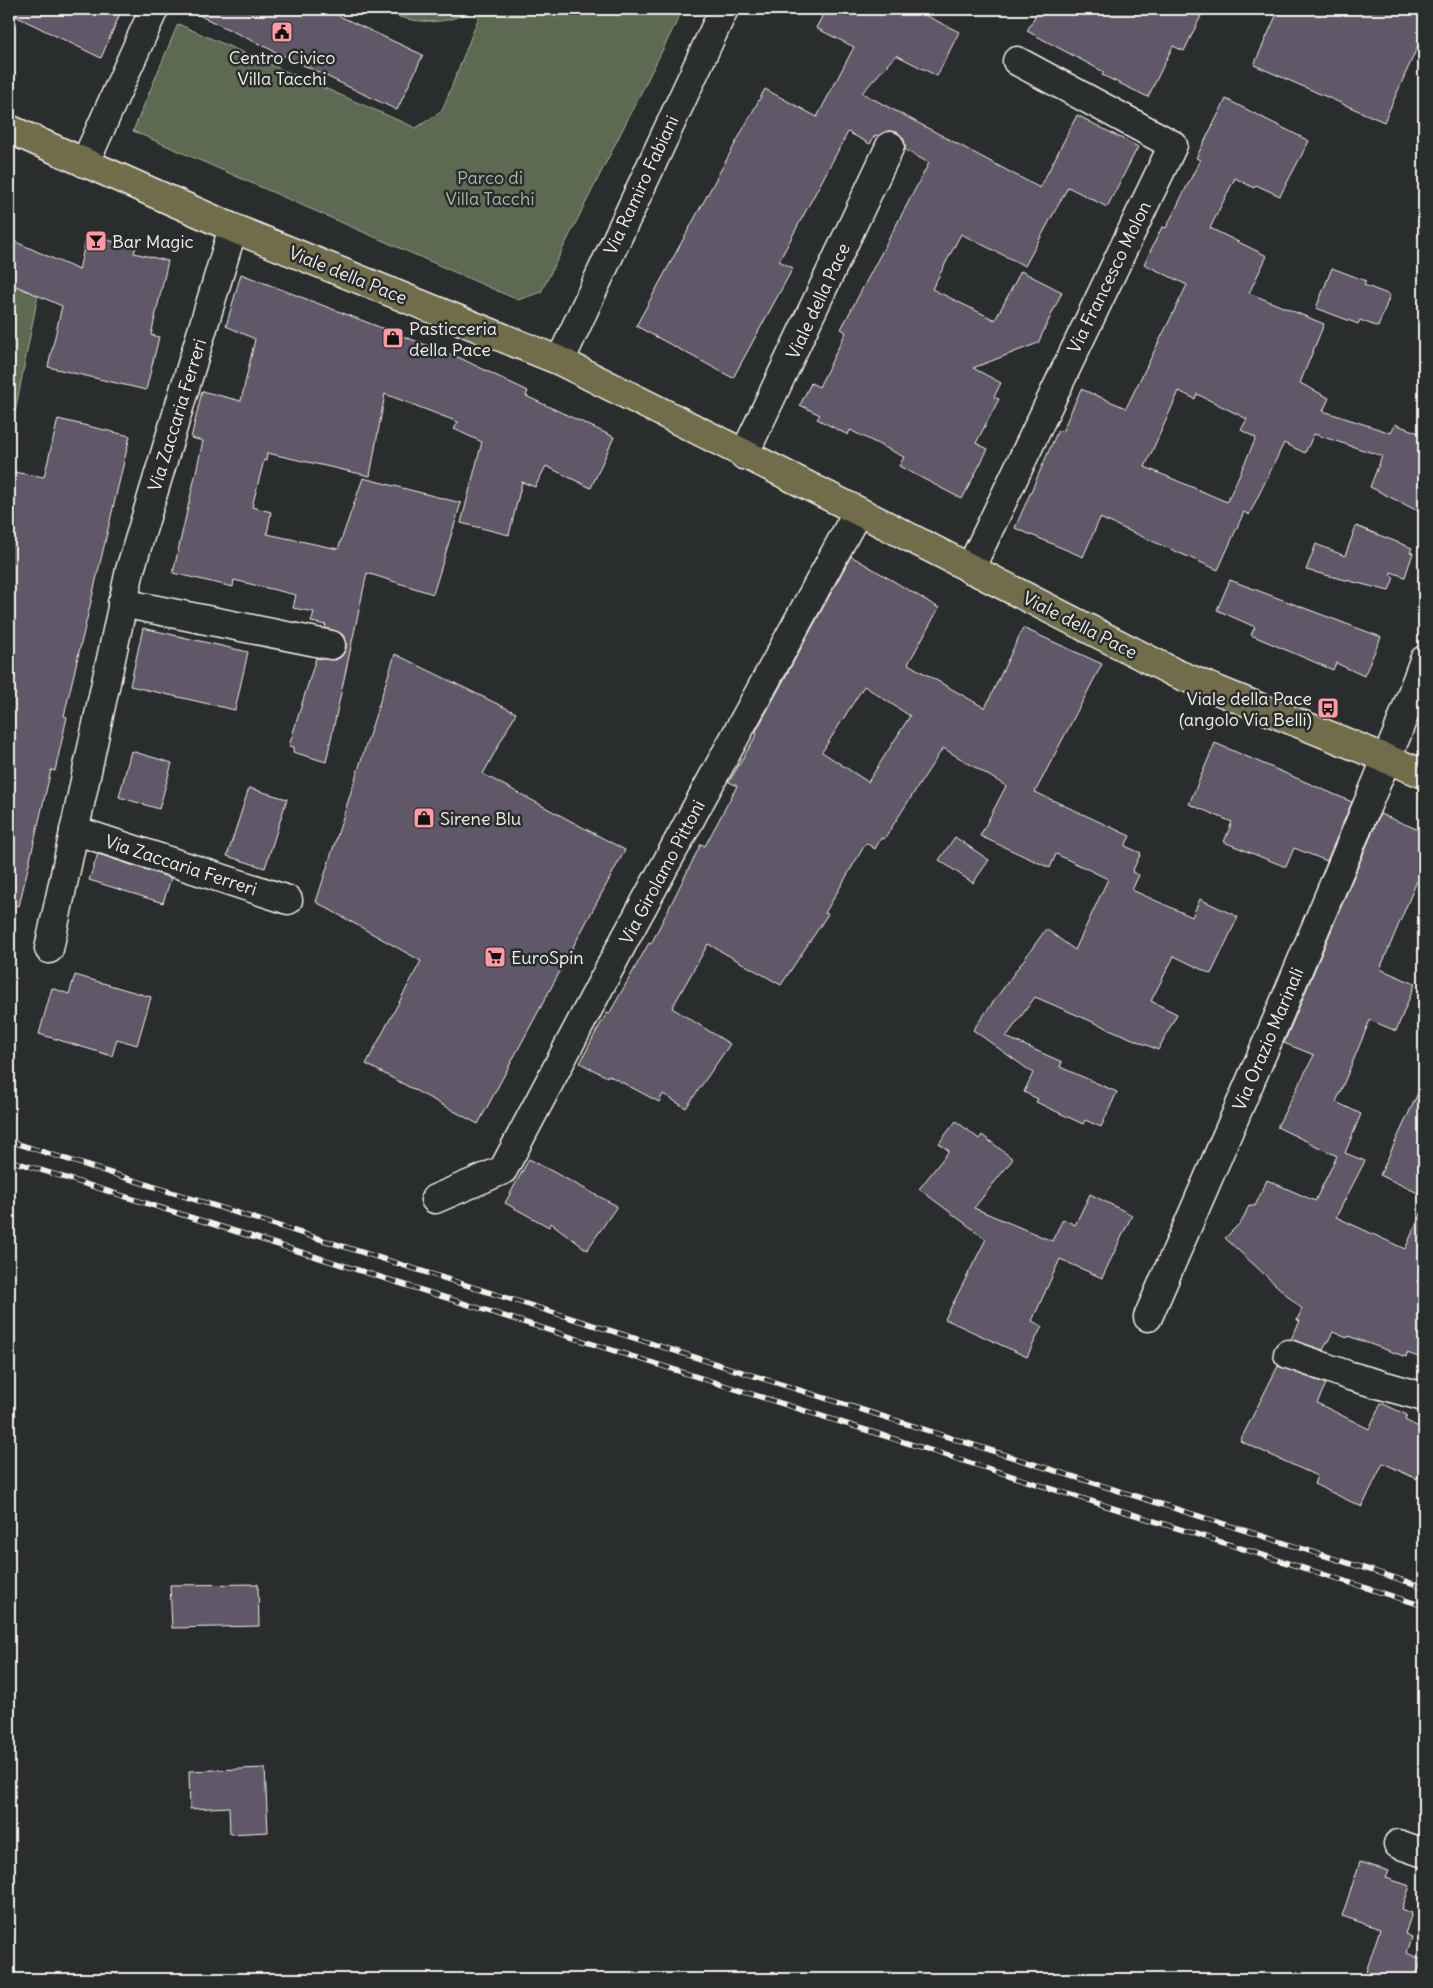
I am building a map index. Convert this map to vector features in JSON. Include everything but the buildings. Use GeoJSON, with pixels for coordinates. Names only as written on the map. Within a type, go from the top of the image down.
{"type":"FeatureCollection","features":[{"type":"Feature","properties":{"kind":"main road","name":"Viale della Pace"},"geometry":{"type":"LineString","coordinates":[[9,129],[233,228],[560,361],[1175,673],[1424,774]]}},
{"type":"Feature","properties":{"kind":"street"},"geometry":{"type":"LineString","coordinates":[[85,163],[154,9]]}},
{"type":"Feature","properties":{"kind":"street","name":"Via Ramiro Fabiani"},"geometry":{"type":"LineString","coordinates":[[560,361],[724,9]]}},
{"type":"Feature","properties":{"kind":"street","name":"Via Francesco Molon"},"geometry":{"type":"LineString","coordinates":[[970,569],[1173,145],[1017,61]]}},
{"type":"Feature","properties":{"kind":"street","name":"Viale della Pace"},"geometry":{"type":"LineString","coordinates":[[744,455],[890,146]]}},
{"type":"Feature","properties":{"kind":"street","name":"Via Zaccaria Ferreri"},"geometry":{"type":"LineString","coordinates":[[49,949],[122,603],[133,560],[233,228]]}},
{"type":"Feature","properties":{"kind":"street","name":"Via Girolamo Pittoni"},"geometry":{"type":"LineString","coordinates":[[435,1199],[503,1170],[625,939],[858,511]]}},
{"type":"Feature","properties":{"kind":"street"},"geometry":{"type":"LineString","coordinates":[[122,603],[331,645]]}},
{"type":"Feature","properties":{"kind":"street","name":"Via Orazio Marinali"},"geometry":{"type":"LineString","coordinates":[[1148,1317],[1276,1022],[1386,760],[1424,660]]}},
{"type":"Feature","properties":{"kind":"street","name":"Via Zaccaria Ferreri"},"geometry":{"type":"LineString","coordinates":[[74,830],[288,900]]}},
{"type":"Feature","properties":{"kind":"street"},"geometry":{"type":"LineString","coordinates":[[1288,1354],[1350,1376],[1424,1397]]}},
{"type":"Feature","properties":{"kind":"street"},"geometry":{"type":"LineString","coordinates":[[1398,1844],[1424,1853]]}},
{"type":"Feature","properties":{"kind":"green space"},"geometry":{"type":"Polygon","coordinates":[[[382,9],[476,9],[446,20],[417,21],[389,13],[382,9]]]}},
{"type":"Feature","properties":{"kind":"green space","name":"Parco di Villa Tacchi"},"geometry":{"type":"Polygon","coordinates":[[[482,9],[683,9],[541,292],[518,300],[133,131],[178,24],[416,128],[442,111],[482,9]]]}},
{"type":"Feature","properties":{"kind":"green space"},"geometry":{"type":"Polygon","coordinates":[[[9,270],[40,285],[9,443],[9,270]]]}},
{"type":"Feature","properties":{"kind":"railway"},"geometry":{"type":"LineString","coordinates":[[9,1141],[1424,1587]]}},
{"type":"Feature","properties":{"kind":"railway"},"geometry":{"type":"LineString","coordinates":[[9,1160],[1424,1606]]}},
{"type":"Feature","properties":{"kind":"place","name":"Centro Civico Villa Tacchi"},"geometry":{"type":"Point","coordinates":[282,32]}},
{"type":"Feature","properties":{"kind":"place","name":"Bar Magic"},"geometry":{"type":"Point","coordinates":[96,241]}},
{"type":"Feature","properties":{"kind":"place","name":"Pasticceria della Pace"},"geometry":{"type":"Point","coordinates":[393,338]}},
{"type":"Feature","properties":{"kind":"place","name":"Viale della Pace (angolo Via Belli)"},"geometry":{"type":"Point","coordinates":[1328,708]}},
{"type":"Feature","properties":{"kind":"place","name":"Sirene Blu"},"geometry":{"type":"Point","coordinates":[424,818]}},
{"type":"Feature","properties":{"kind":"place","name":"EuroSpin"},"geometry":{"type":"Point","coordinates":[495,957]}}]}
